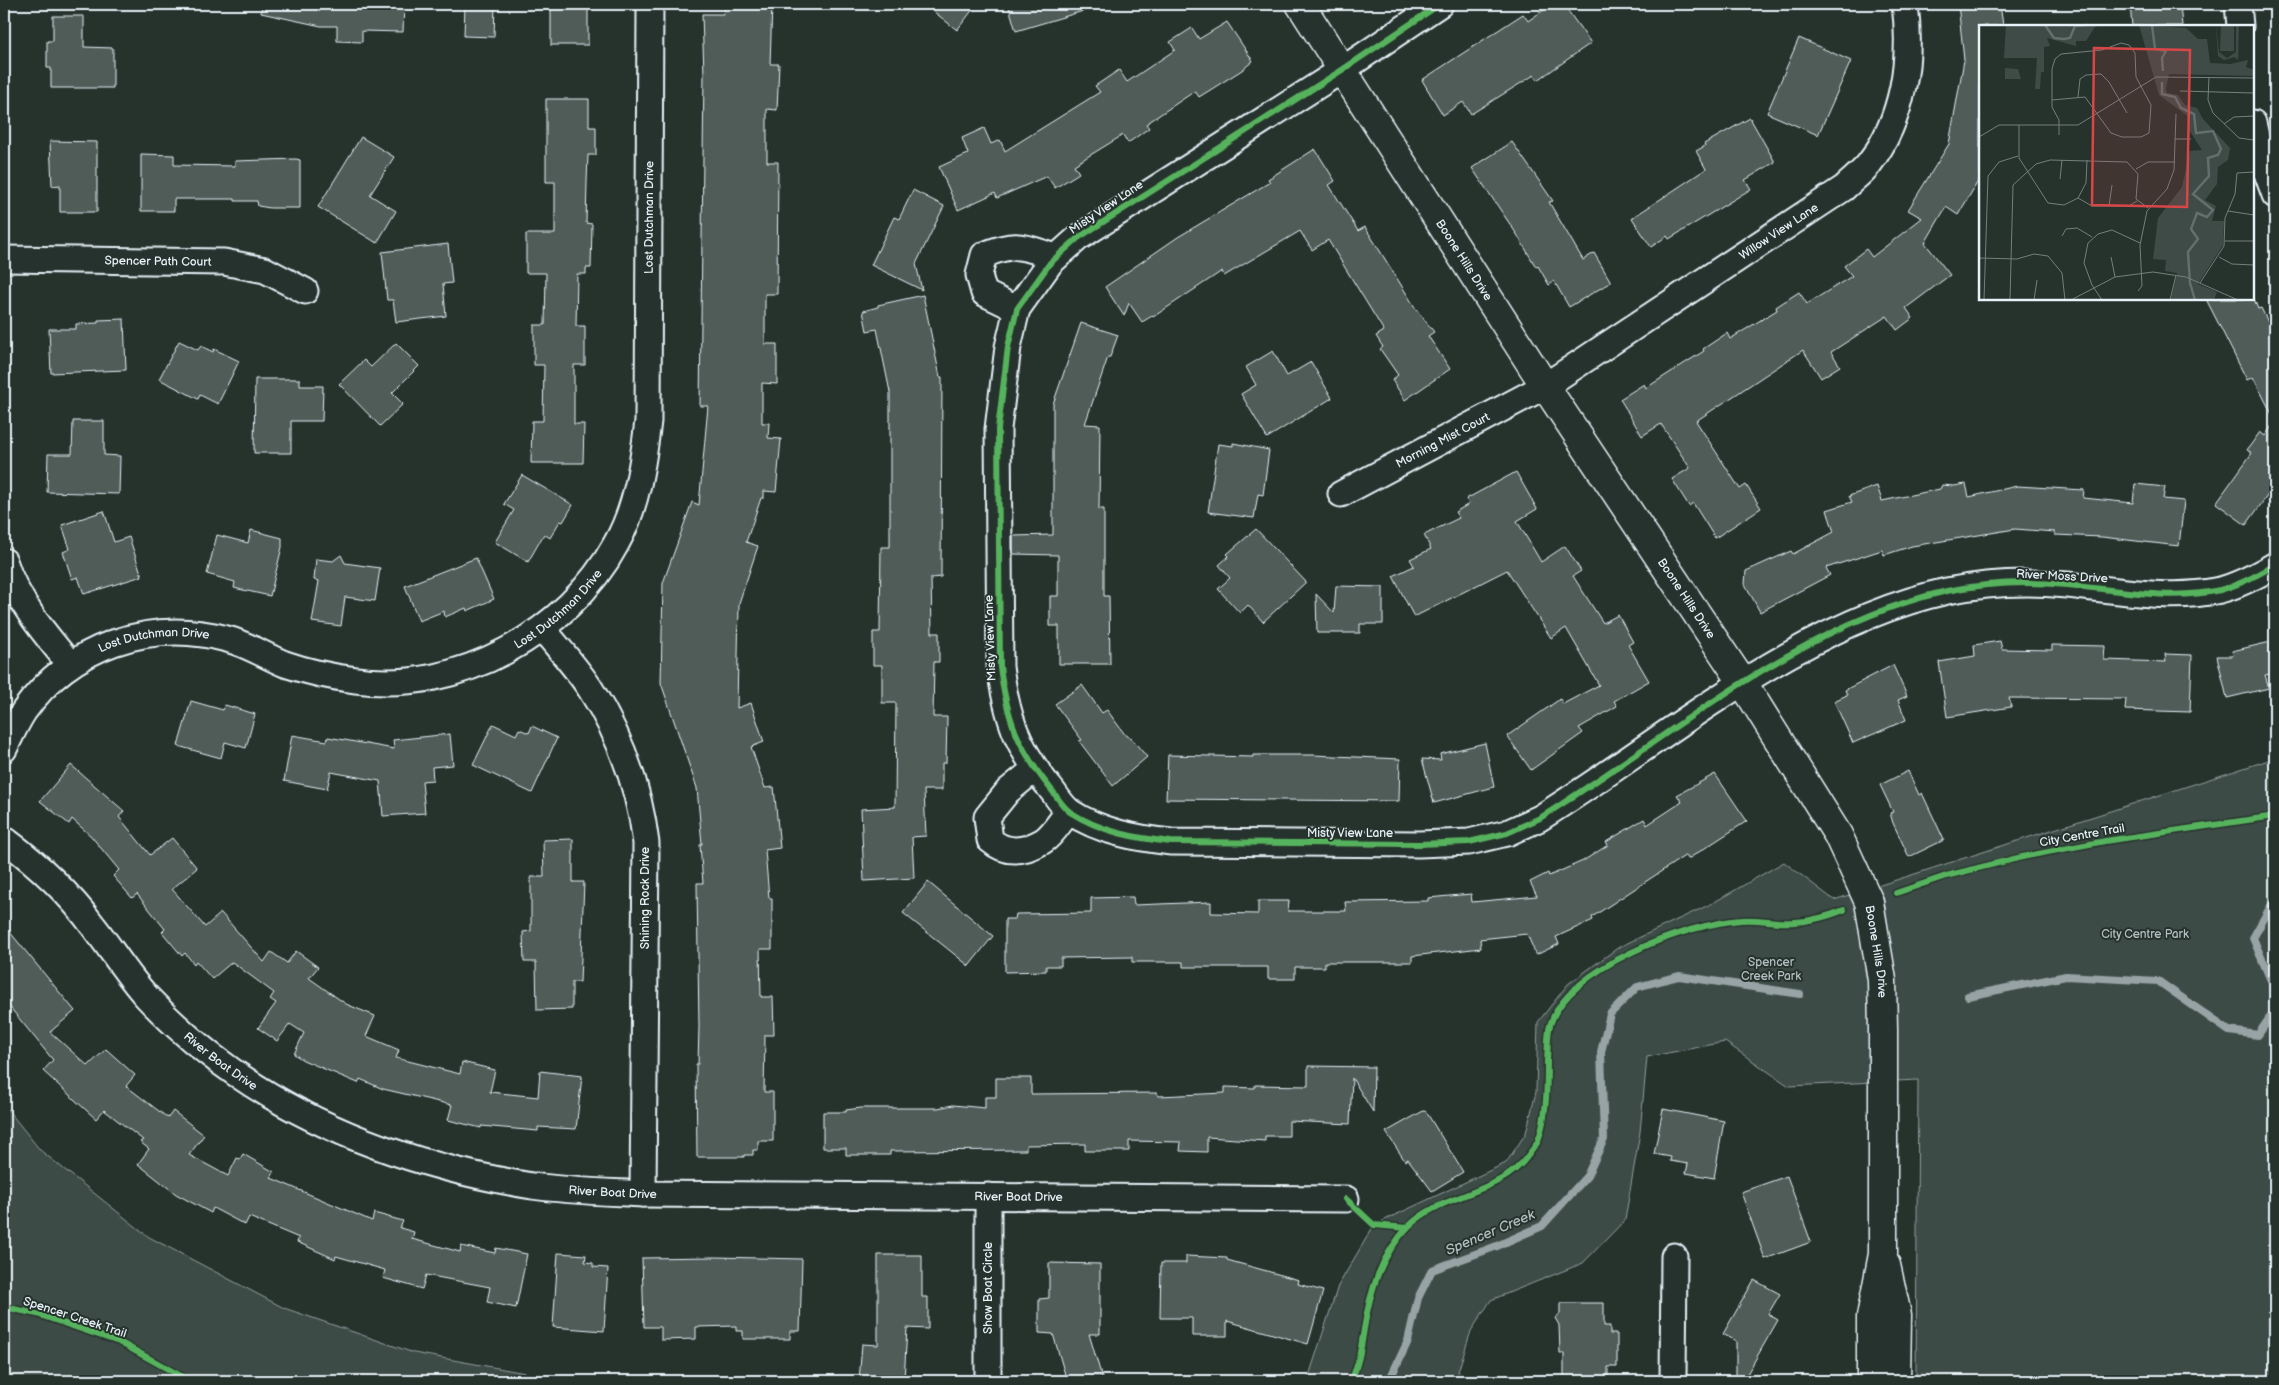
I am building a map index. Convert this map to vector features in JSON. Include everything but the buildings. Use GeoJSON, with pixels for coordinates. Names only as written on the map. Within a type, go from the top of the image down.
{"type":"FeatureCollection","features":[{"type":"Feature","properties":{"kind":"street","name":"Lost Dutchman Drive"},"geometry":{"type":"LineString","coordinates":[[4,749],[24,712],[44,688],[70,664],[104,645],[135,636],[169,631],[198,633],[227,639],[285,664],[320,674],[358,680],[391,682],[464,669],[506,651],[543,629],[594,578],[617,544],[631,508],[643,468],[648,421],[650,4]]}},
{"type":"Feature","properties":{"kind":"street","name":"Boone Hills Drive"},"geometry":{"type":"LineString","coordinates":[[1300,4],[1545,386],[1743,684],[1838,835],[1869,902],[1882,980],[1883,1254],[1871,1316],[1871,1381]]}},
{"type":"Feature","properties":{"kind":"street","name":"Misty View Lane"},"geometry":{"type":"LineString","coordinates":[[1440,4],[1342,70],[1078,238],[1056,257],[1017,309],[1002,387],[998,429],[1000,667],[1008,714],[1017,738],[1035,770],[1069,811],[1109,832],[1135,838],[1171,842],[1400,844],[1469,842],[1507,833],[1540,818],[1743,684]]}},
{"type":"Feature","properties":{"kind":"street","name":"Willow View Lane"},"geometry":{"type":"LineString","coordinates":[[1545,386],[1789,226],[1844,188],[1869,164],[1886,135],[1899,106],[1907,68],[1908,26],[1905,4]]}},
{"type":"Feature","properties":{"kind":"street"},"geometry":{"type":"LineString","coordinates":[[2238,4],[2240,25]]}},
{"type":"Feature","properties":{"kind":"street"},"geometry":{"type":"LineString","coordinates":[[2254,127],[2261,157],[2275,195]]}},
{"type":"Feature","properties":{"kind":"street"},"geometry":{"type":"LineString","coordinates":[[1017,309],[984,294],[978,274],[984,255],[1005,246],[1018,245],[1056,257]]}},
{"type":"Feature","properties":{"kind":"street","name":"Spencer Path Court"},"geometry":{"type":"LineString","coordinates":[[4,259],[224,262],[265,270],[305,291]]}},
{"type":"Feature","properties":{"kind":"street","name":"Morning Mist Court"},"geometry":{"type":"LineString","coordinates":[[1341,494],[1545,386]]}},
{"type":"Feature","properties":{"kind":"street"},"geometry":{"type":"LineString","coordinates":[[4,561],[9,577],[29,612],[70,664]]}},
{"type":"Feature","properties":{"kind":"street","name":"River Moss Drive"},"geometry":{"type":"LineString","coordinates":[[1743,684],[1824,637],[1874,612],[1950,591],[2031,583],[2182,594],[2220,590],[2252,578],[2275,565]]}},
{"type":"Feature","properties":{"kind":"street","name":"Shining Rock Drive"},"geometry":{"type":"LineString","coordinates":[[543,629],[590,689],[618,738],[632,773],[642,810],[646,843],[643,1194]]}},
{"type":"Feature","properties":{"kind":"street"},"geometry":{"type":"LineString","coordinates":[[1035,770],[1008,791],[987,817],[990,840],[1000,849],[1012,852],[1044,840],[1069,811]]}},
{"type":"Feature","properties":{"kind":"street","name":"River Boat Drive"},"geometry":{"type":"LineString","coordinates":[[4,839],[27,856],[65,893],[95,927],[116,958],[146,996],[182,1032],[224,1066],[262,1092],[335,1130],[387,1151],[456,1170],[533,1186],[643,1194],[1346,1200]]}},
{"type":"Feature","properties":{"kind":"street","name":"Show Boat Circle"},"geometry":{"type":"LineString","coordinates":[[988,1196],[988,1381]]}},
{"type":"Feature","properties":{"kind":"street","name":"Boone Hills Drive"},"geometry":{"type":"LineString","coordinates":[[1883,1254],[1897,1315],[1896,1381]]}},
{"type":"Feature","properties":{"kind":"street"},"geometry":{"type":"LineString","coordinates":[[1673,1381],[1674,1256]]}},
{"type":"Feature","properties":{"kind":"green space"},"geometry":{"type":"Polygon","coordinates":[[[2275,758],[2275,1381],[1916,1381],[1918,1080],[1789,1086],[1725,1042],[1647,1057],[1640,1132],[1625,1220],[1583,1263],[1491,1300],[1471,1331],[1455,1381],[1304,1381],[1309,1376],[1338,1286],[1374,1225],[1506,1163],[1526,1133],[1536,1092],[1538,1022],[1568,984],[1619,947],[1711,904],[1784,862],[1834,900],[2275,758]]]}},
{"type":"Feature","properties":{"kind":"green space"},"geometry":{"type":"Polygon","coordinates":[[[4,1105],[40,1150],[149,1237],[284,1308],[414,1353],[570,1381],[4,1381],[4,1105]]]}},
{"type":"Feature","properties":{"kind":"green space"},"geometry":{"type":"Polygon","coordinates":[[[1235,1377],[1258,1381],[1165,1381],[1169,1380],[1235,1377]]]}},
{"type":"Feature","properties":{"kind":"waterway","name":"Spencer Creek"},"geometry":{"type":"LineString","coordinates":[[2275,899],[2253,938],[2275,990]]}},
{"type":"Feature","properties":{"kind":"waterway","name":"Spencer Creek"},"geometry":{"type":"LineString","coordinates":[[1389,1381],[1408,1341],[1418,1298],[1432,1270],[1497,1246],[1542,1226],[1587,1176],[1604,1139],[1601,1052],[1610,1014],[1637,987],[1679,976],[1800,994]]}},
{"type":"Feature","properties":{"kind":"waterway","name":"Spencer Creek"},"geometry":{"type":"LineString","coordinates":[[1968,996],[2066,976],[2158,981],[2229,1031],[2258,1035],[2275,1010]]}},
{"type":"Feature","properties":{"kind":"cycle path"},"geometry":{"type":"LineString","coordinates":[[1440,4],[1342,70],[1078,238],[1050,263],[1017,309],[1008,347],[998,429],[1000,667],[1006,702],[1015,731],[1029,759],[1070,812],[1094,825],[1119,833],[1171,842],[1419,844],[1469,842],[1507,833],[1540,818],[1736,687],[1786,656],[1839,629],[1892,607],[1947,591],[2007,584],[2067,585],[2163,595],[2201,593],[2235,585],[2275,565]]}},
{"type":"Feature","properties":{"kind":"cycle path","name":"City Centre Trail"},"geometry":{"type":"LineString","coordinates":[[1896,893],[1946,876],[2022,857],[2105,841],[2275,816]]}},
{"type":"Feature","properties":{"kind":"cycle path"},"geometry":{"type":"LineString","coordinates":[[1351,1381],[1358,1362],[1373,1287],[1384,1262],[1399,1238],[1421,1216],[1437,1207],[1486,1187],[1515,1170],[1537,1143],[1545,1111],[1550,1025],[1561,1004],[1580,985],[1604,967],[1632,952],[1690,930],[1741,920],[1801,921],[1820,918],[1844,910]]}},
{"type":"Feature","properties":{"kind":"cycle path"},"geometry":{"type":"LineString","coordinates":[[1346,1199],[1374,1225],[1407,1228]]}},
{"type":"Feature","properties":{"kind":"cycle path","name":"Spencer Creek Trail"},"geometry":{"type":"LineString","coordinates":[[4,1307],[37,1314],[119,1342],[190,1381]]}},
{"type":"Feature","properties":{"kind":"park label","name":"City Centre Park"},"geometry":{"type":"Point","coordinates":[2145,934]}},
{"type":"Feature","properties":{"kind":"park label","name":"Spencer Creek Park"},"geometry":{"type":"Point","coordinates":[1771,969]}}]}
